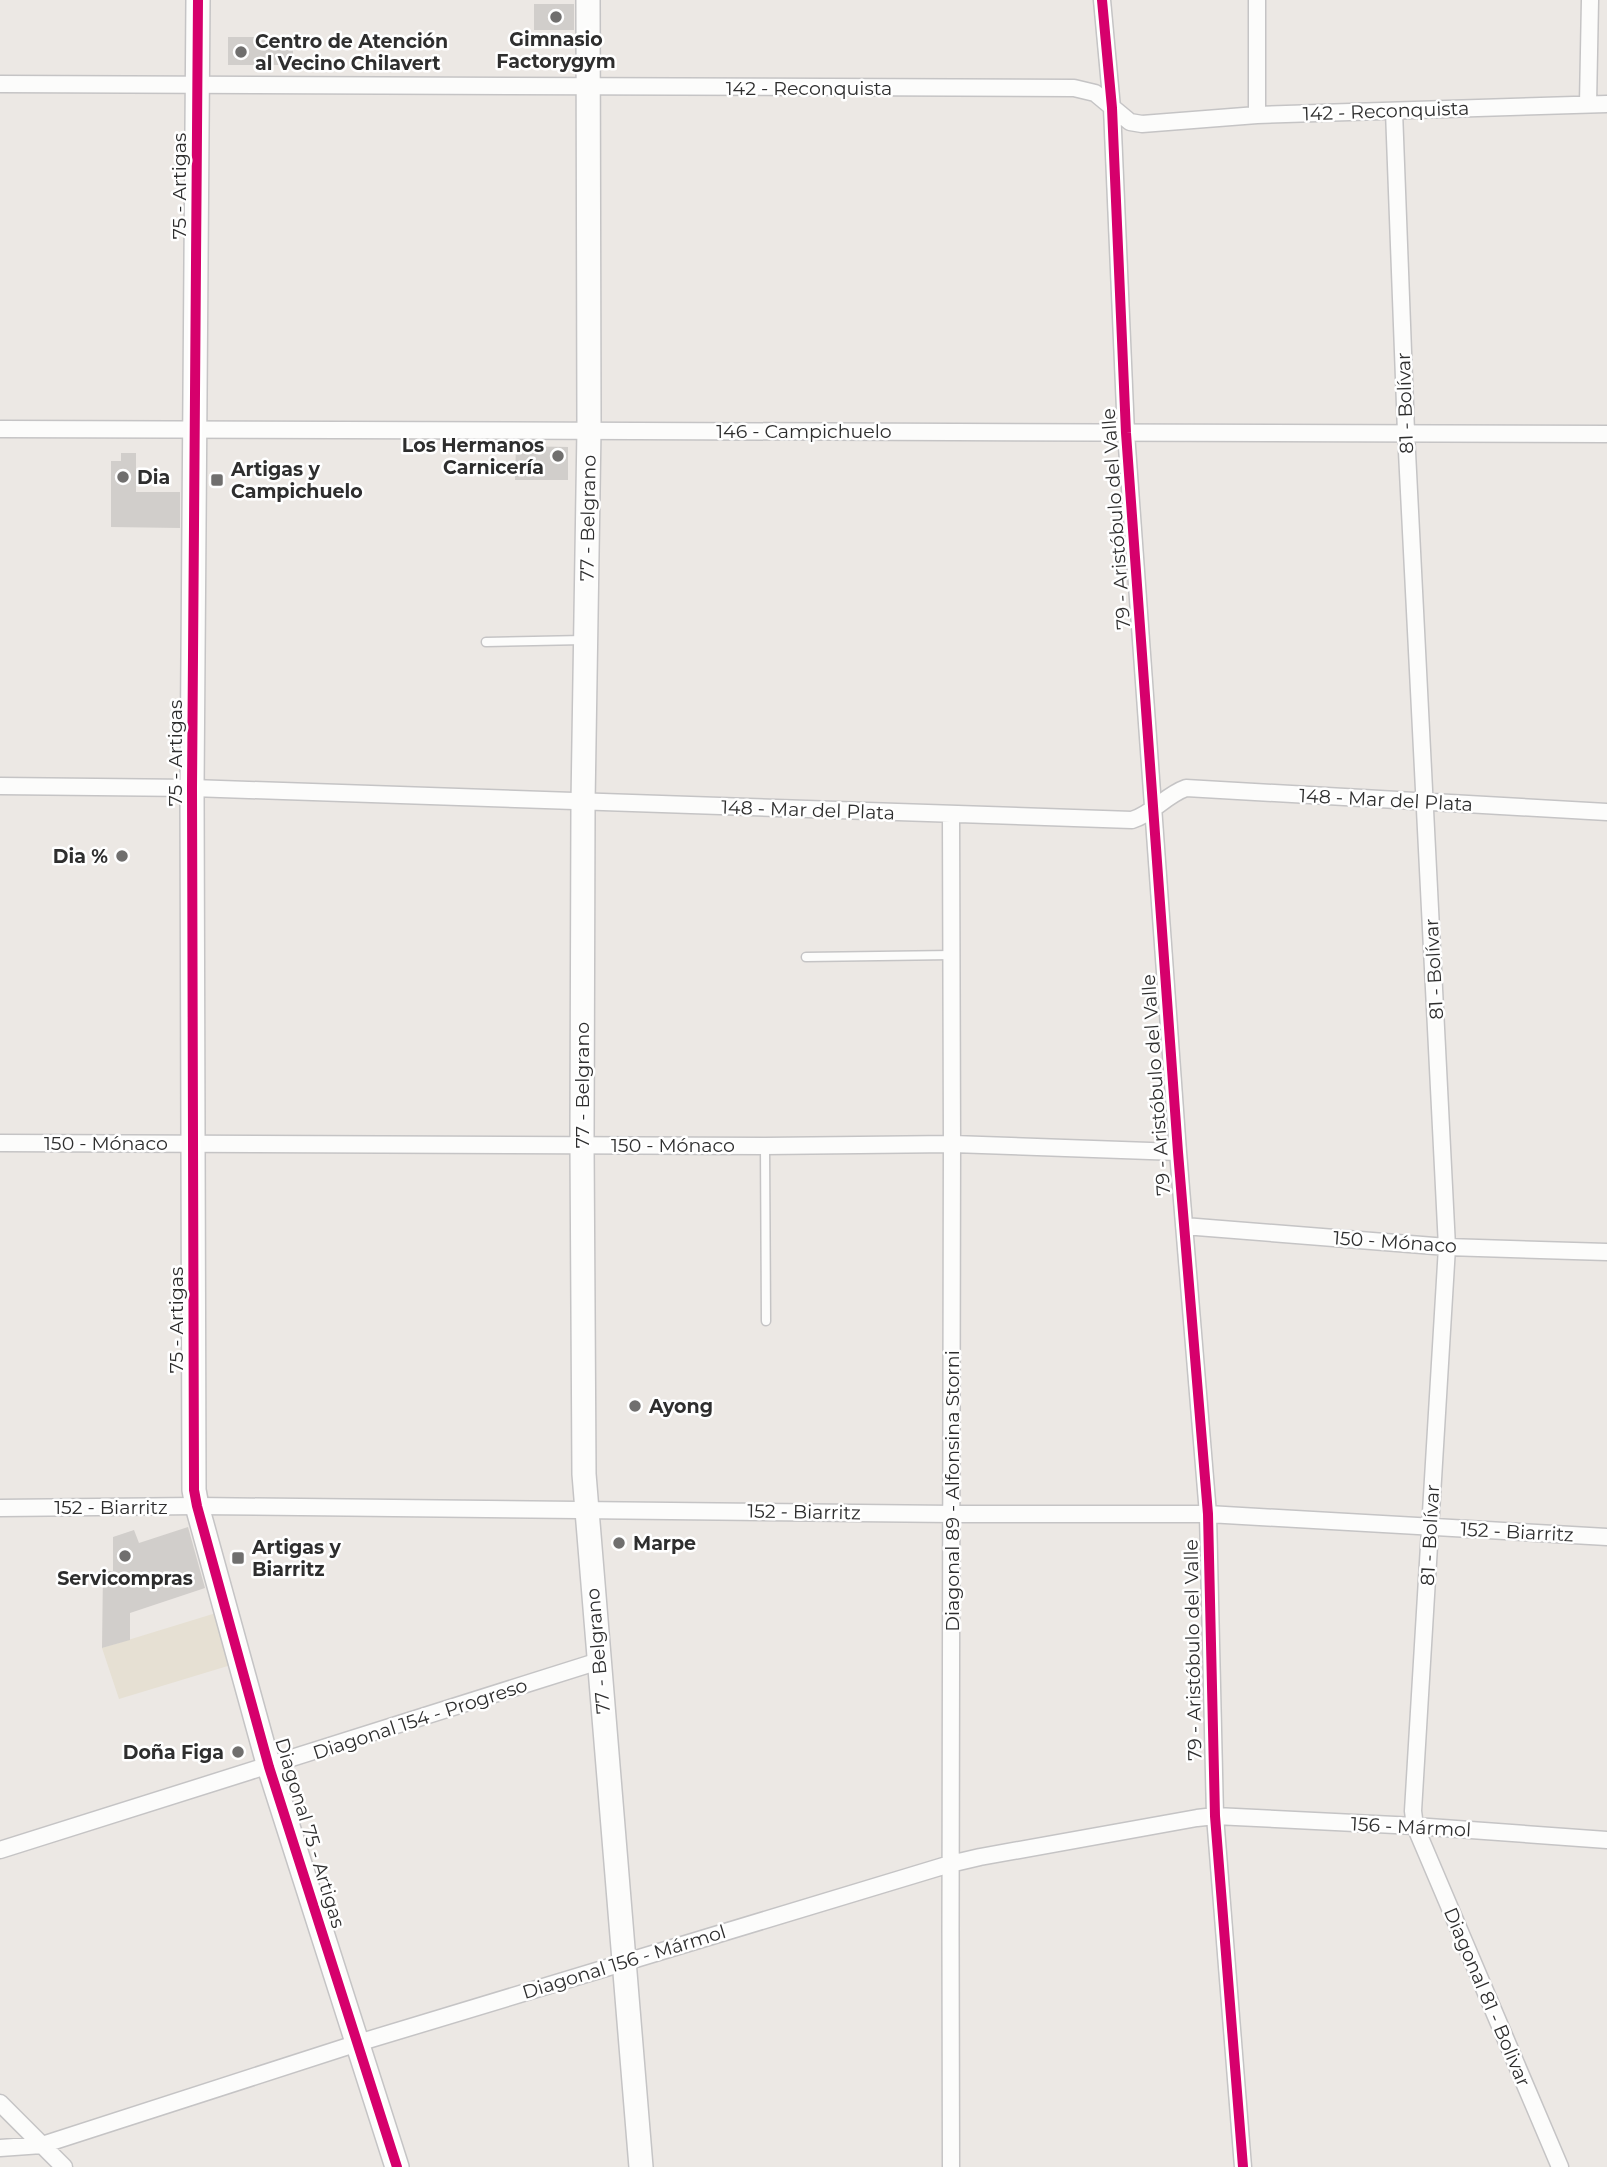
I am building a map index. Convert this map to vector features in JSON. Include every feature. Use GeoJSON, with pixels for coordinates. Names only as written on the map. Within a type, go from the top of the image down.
{"type":"FeatureCollection","features":[{"type":"Feature","properties":{"kind":"street","name":"75 - Artigas"},"geometry":{"type":"LineString","coordinates":[[197,1506],[194,1490],[192,788],[198,0]]}},
{"type":"Feature","properties":{"kind":"street","name":"77 - Belgrano"},"geometry":{"type":"LineString","coordinates":[[588,0],[589,429],[583,803],[582,1144],[586,1510],[641,2167]]}},
{"type":"Feature","properties":{"kind":"street","name":"79 - Aristóbulo del Valle"},"geometry":{"type":"LineString","coordinates":[[1102,0],[1112,108],[1126,432],[1178,1152],[1208,1514],[1215,1816],[1243,2167]]}},
{"type":"Feature","properties":{"kind":"street"},"geometry":{"type":"LineString","coordinates":[[1257,0],[1257,114]]}},
{"type":"Feature","properties":{"kind":"street"},"geometry":{"type":"LineString","coordinates":[[1588,104],[1590,0]]}},
{"type":"Feature","properties":{"kind":"street","name":"142 - Reconquista"},"geometry":{"type":"LineString","coordinates":[[0,84],[1074,88],[1095,93],[1130,122],[1142,124],[1257,114],[1607,104]]}},
{"type":"Feature","properties":{"kind":"street","name":"81 - Bolívar"},"geometry":{"type":"LineString","coordinates":[[1394,111],[1406,432],[1447,1247],[1413,1811],[1415,1826]]}},
{"type":"Feature","properties":{"kind":"street","name":"146 - Campichuelo"},"geometry":{"type":"LineString","coordinates":[[0,429],[1607,433]]}},
{"type":"Feature","properties":{"kind":"street","name":"148 - Mar del Plata"},"geometry":{"type":"LineString","coordinates":[[0,786],[192,788],[1132,820],[1141,817],[1175,792],[1186,788],[1607,812]]}},
{"type":"Feature","properties":{"kind":"street","name":"Diagonal 89 - Alfonsina Storni"},"geometry":{"type":"LineString","coordinates":[[951,814],[951,2167]]}},
{"type":"Feature","properties":{"kind":"street","name":"150 - Mónaco"},"geometry":{"type":"LineString","coordinates":[[0,1143],[765,1146],[953,1144],[1178,1152]]}},
{"type":"Feature","properties":{"kind":"street","name":"150 - Mónaco"},"geometry":{"type":"LineString","coordinates":[[1184,1226],[1447,1247],[1607,1252]]}},
{"type":"Feature","properties":{"kind":"street","name":"152 - Biarritz"},"geometry":{"type":"LineString","coordinates":[[0,1508],[197,1506],[1208,1514],[1607,1537]]}},
{"type":"Feature","properties":{"kind":"street","name":"Diagonal 75 - Artigas"},"geometry":{"type":"LineString","coordinates":[[197,1506],[270,1767],[397,2167]]}},
{"type":"Feature","properties":{"kind":"street","name":"Diagonal 154 - Progreso"},"geometry":{"type":"LineString","coordinates":[[0,1850],[599,1661]]}},
{"type":"Feature","properties":{"kind":"street","name":"Diagonal 156 - Mármol"},"geometry":{"type":"LineString","coordinates":[[43,2145],[358,2043],[950,1864],[993,1854],[1215,1816]]}},
{"type":"Feature","properties":{"kind":"street","name":"156 - Mármol"},"geometry":{"type":"LineString","coordinates":[[1215,1816],[1415,1826],[1607,1840]]}},
{"type":"Feature","properties":{"kind":"street","name":"Diagonal 81 - Bolivar"},"geometry":{"type":"LineString","coordinates":[[1415,1826],[1560,2167]]}},
{"type":"Feature","properties":{"kind":"street"},"geometry":{"type":"LineString","coordinates":[[0,2103],[64,2167]]}},
{"type":"Feature","properties":{"kind":"street"},"geometry":{"type":"LineString","coordinates":[[0,2148],[43,2145]]}},
{"type":"Feature","properties":{"kind":"lane"},"geometry":{"type":"LineString","coordinates":[[486,642],[587,640]]}},
{"type":"Feature","properties":{"kind":"lane"},"geometry":{"type":"LineString","coordinates":[[806,957],[952,956]]}},
{"type":"Feature","properties":{"kind":"lane"},"geometry":{"type":"LineString","coordinates":[[765,1146],[765,1321]]}},
{"type":"Feature","properties":{"kind":"shaded area"},"geometry":{"type":"Polygon","coordinates":[[[216,1613],[231,1665],[119,1699],[102,1648],[216,1613]]]}},
{"type":"Feature","properties":{"kind":"building","name":"Gimnasio Factorygym"},"geometry":{"type":"Polygon","coordinates":[[[534,4],[574,4],[574,30],[534,30],[534,4]]]}},
{"type":"Feature","properties":{"kind":"building"},"geometry":{"type":"Polygon","coordinates":[[[228,37],[293,37],[293,65],[228,65],[228,37]]]}},
{"type":"Feature","properties":{"kind":"building"},"geometry":{"type":"Polygon","coordinates":[[[516,446],[568,447],[568,480],[515,480],[516,446]]]}},
{"type":"Feature","properties":{"kind":"building","name":"Dia"},"geometry":{"type":"Polygon","coordinates":[[[121,453],[136,453],[136,492],[180,492],[180,528],[111,527],[111,461],[121,461],[121,453]]]}},
{"type":"Feature","properties":{"kind":"building"},"geometry":{"type":"Polygon","coordinates":[[[188,1527],[205,1588],[130,1613],[130,1640],[102,1648],[103,1571],[113,1571],[113,1537],[134,1530],[139,1543],[188,1527]]]}},
{"type":"Feature","properties":{"kind":"cycle path"},"geometry":{"type":"LineString","coordinates":[[198,0],[192,788],[194,1490],[269,1767],[397,2167]]}},
{"type":"Feature","properties":{"kind":"cycle path"},"geometry":{"type":"LineString","coordinates":[[1102,0],[1112,108],[1126,433],[1178,1152],[1208,1514],[1215,1816],[1243,2167]]}},
{"type":"Feature","properties":{"kind":"place","name":"Gimnasio Factorygym"},"geometry":{"type":"Point","coordinates":[556,17]}},
{"type":"Feature","properties":{"kind":"place","name":"Centro de Atención al Vecino Chilavert"},"geometry":{"type":"Point","coordinates":[241,52]}},
{"type":"Feature","properties":{"kind":"place","name":"Los Hermanos Carnicería"},"geometry":{"type":"Point","coordinates":[558,456]}},
{"type":"Feature","properties":{"kind":"place","name":"Dia"},"geometry":{"type":"Point","coordinates":[123,477]}},
{"type":"Feature","properties":{"kind":"place","name":"Artigas y Campichuelo"},"geometry":{"type":"Point","coordinates":[217,480]}},
{"type":"Feature","properties":{"kind":"place","name":"Dia %"},"geometry":{"type":"Point","coordinates":[122,856]}},
{"type":"Feature","properties":{"kind":"place","name":"Ayong"},"geometry":{"type":"Point","coordinates":[635,1406]}},
{"type":"Feature","properties":{"kind":"place","name":"Marpe"},"geometry":{"type":"Point","coordinates":[619,1543]}},
{"type":"Feature","properties":{"kind":"place","name":"Servicompras"},"geometry":{"type":"Point","coordinates":[125,1556]}},
{"type":"Feature","properties":{"kind":"place","name":"Artigas y Biarritz"},"geometry":{"type":"Point","coordinates":[238,1558]}},
{"type":"Feature","properties":{"kind":"place","name":"Doña Figa"},"geometry":{"type":"Point","coordinates":[238,1752]}}]}
